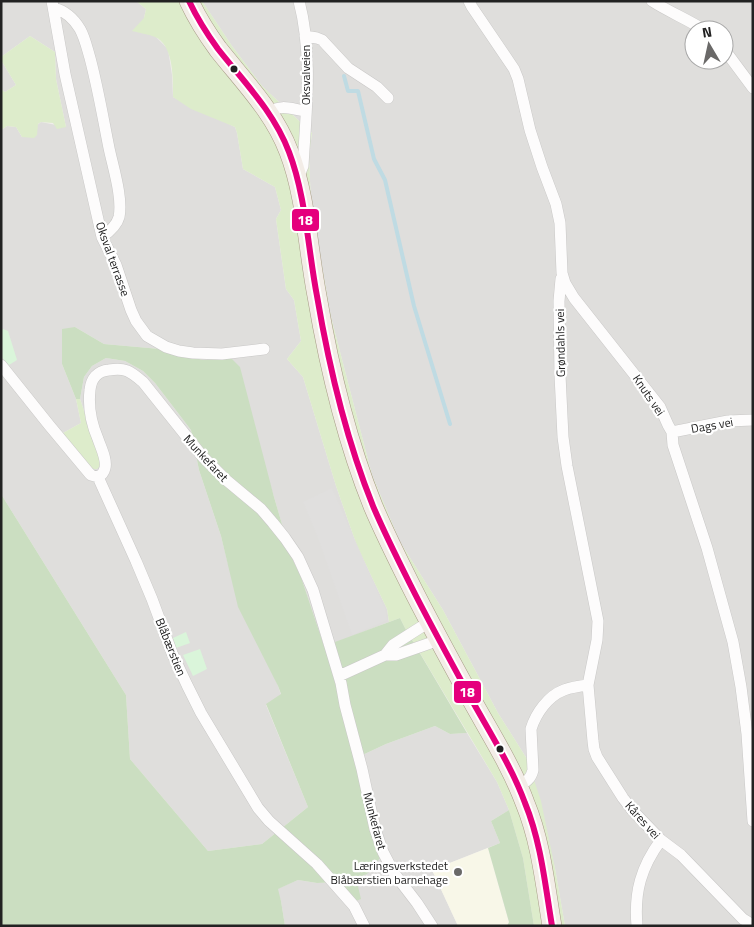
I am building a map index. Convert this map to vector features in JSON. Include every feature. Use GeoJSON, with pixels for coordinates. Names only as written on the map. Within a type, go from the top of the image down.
{"type":"FeatureCollection","features":[{"type":"Feature","properties":{"kind":"main road"},"geometry":{"type":"LineString","coordinates":[[189,1],[217,47],[277,125],[289,152],[297,178],[332,373],[352,446],[373,507],[388,539],[429,622],[518,786],[530,816],[540,852],[552,926]]}},
{"type":"Feature","properties":{"kind":"street","name":"Oksvalveien"},"geometry":{"type":"LineString","coordinates":[[268,112],[282,107],[305,111],[305,36],[299,1]]}},
{"type":"Feature","properties":{"kind":"street","name":"Knuts vei"},"geometry":{"type":"LineString","coordinates":[[469,1],[514,69],[518,79],[533,139],[556,204],[560,223],[562,273],[565,284],[660,407],[672,432],[673,445],[707,548],[733,642],[741,687],[753,821]]}},
{"type":"Feature","properties":{"kind":"street"},"geometry":{"type":"LineString","coordinates":[[652,1],[688,20]]}},
{"type":"Feature","properties":{"kind":"street"},"geometry":{"type":"LineString","coordinates":[[53,5],[64,11],[80,28],[85,38],[98,93],[120,209],[117,222],[111,231],[102,237]]}},
{"type":"Feature","properties":{"kind":"street","name":"Oksval terrasse"},"geometry":{"type":"LineString","coordinates":[[53,5],[64,74],[102,237],[116,265],[134,315],[142,330],[147,336],[166,347],[179,351],[222,354],[264,349]]}},
{"type":"Feature","properties":{"kind":"street"},"geometry":{"type":"LineString","coordinates":[[305,36],[322,40],[348,68],[377,87],[388,98]]}},
{"type":"Feature","properties":{"kind":"street"},"geometry":{"type":"LineString","coordinates":[[734,62],[753,88]]}},
{"type":"Feature","properties":{"kind":"street"},"geometry":{"type":"LineString","coordinates":[[297,178],[303,166],[305,111]]}},
{"type":"Feature","properties":{"kind":"street","name":"Grøndahls vei"},"geometry":{"type":"LineString","coordinates":[[564,278],[561,279],[559,300],[563,437],[567,466],[598,620],[597,640],[588,685]]}},
{"type":"Feature","properties":{"kind":"street","name":"Blåbærstien"},"geometry":{"type":"LineString","coordinates":[[1,365],[89,473],[98,477],[152,599],[172,653],[201,713],[258,808],[269,822],[317,864],[354,906],[358,923]]}},
{"type":"Feature","properties":{"kind":"street","name":"Munkefaret"},"geometry":{"type":"LineString","coordinates":[[98,477],[104,473],[106,466],[90,414],[88,402],[90,385],[99,372],[123,369],[132,372],[143,382],[203,457],[261,510],[285,538],[298,557],[313,590],[338,676],[375,829],[383,852],[394,873],[432,926]]}},
{"type":"Feature","properties":{"kind":"street","name":"Dags vei"},"geometry":{"type":"LineString","coordinates":[[672,432],[728,421],[753,420]]}},
{"type":"Feature","properties":{"kind":"street"},"geometry":{"type":"LineString","coordinates":[[338,676],[385,654],[393,645],[429,622]]}},
{"type":"Feature","properties":{"kind":"street"},"geometry":{"type":"LineString","coordinates":[[385,654],[396,655],[439,640]]}},
{"type":"Feature","properties":{"kind":"street"},"geometry":{"type":"LineString","coordinates":[[518,786],[532,775],[530,730],[541,709],[551,698],[563,690],[588,685]]}},
{"type":"Feature","properties":{"kind":"street","name":"Kåres vei"},"geometry":{"type":"LineString","coordinates":[[588,685],[594,750],[628,804],[660,840],[681,855],[743,919],[753,925]]}},
{"type":"Feature","properties":{"kind":"street"},"geometry":{"type":"LineString","coordinates":[[637,926],[639,881],[644,867],[660,840]]}},
{"type":"Feature","properties":{"kind":"shaded area"},"geometry":{"type":"Polygon","coordinates":[[[1,1],[136,1],[146,9],[144,18],[157,38],[168,49],[173,97],[235,127],[243,169],[275,187],[281,210],[276,219],[286,289],[294,300],[301,341],[287,359],[303,377],[336,486],[357,546],[387,609],[389,622],[324,647],[301,577],[292,558],[231,358],[203,360],[160,349],[104,344],[75,327],[62,364],[76,399],[81,423],[63,433],[101,461],[80,399],[84,377],[92,366],[106,358],[125,361],[143,371],[155,383],[191,430],[199,470],[221,536],[228,564],[281,695],[266,705],[308,807],[262,844],[208,851],[130,759],[126,695],[1,494],[1,130],[7,126],[16,127],[22,137],[41,122],[66,127],[56,79],[55,52],[30,36],[1,57],[1,1]]]}},
{"type":"Feature","properties":{"kind":"shaded area"},"geometry":{"type":"Polygon","coordinates":[[[202,1],[753,1],[753,926],[565,926],[555,868],[527,759],[498,713],[443,610],[400,542],[372,475],[331,317],[311,204],[309,156],[312,133],[262,86],[202,1]]]}},
{"type":"Feature","properties":{"kind":"shaded area"},"geometry":{"type":"Polygon","coordinates":[[[1,60],[16,85],[5,92],[1,89],[1,60]]]}},
{"type":"Feature","properties":{"kind":"shaded area"},"geometry":{"type":"Polygon","coordinates":[[[332,488],[385,608],[387,620],[352,635],[318,538],[303,502],[332,488]]]}},
{"type":"Feature","properties":{"kind":"shaded area"},"geometry":{"type":"Polygon","coordinates":[[[435,726],[450,734],[467,733],[497,782],[509,810],[491,821],[500,843],[432,870],[458,926],[285,926],[277,889],[298,880],[317,883],[341,882],[355,900],[356,758],[386,744],[435,726]]]}},
{"type":"Feature","properties":{"kind":"shaded area"},"geometry":{"type":"Polygon","coordinates":[[[488,848],[509,923],[507,926],[458,926],[432,870],[488,848]]]}},
{"type":"Feature","properties":{"kind":"green space"},"geometry":{"type":"Polygon","coordinates":[[[136,1],[202,1],[262,86],[312,133],[309,156],[311,204],[331,317],[372,475],[400,542],[443,610],[498,713],[527,759],[541,801],[565,926],[534,926],[523,858],[509,810],[497,782],[400,618],[389,622],[387,609],[357,546],[336,486],[303,377],[287,359],[301,341],[294,300],[286,289],[276,219],[281,210],[275,187],[243,169],[235,127],[191,109],[173,97],[171,64],[166,47],[155,37],[132,31],[144,18],[146,9],[136,1]]]}},
{"type":"Feature","properties":{"kind":"green space"},"geometry":{"type":"Polygon","coordinates":[[[30,36],[55,52],[56,79],[66,127],[57,129],[53,123],[41,122],[38,124],[37,135],[34,138],[22,137],[16,127],[7,126],[1,130],[1,89],[5,92],[16,85],[1,57],[30,36]]]}},
{"type":"Feature","properties":{"kind":"green space"},"geometry":{"type":"Polygon","coordinates":[[[75,327],[104,344],[160,349],[203,360],[231,358],[240,367],[292,558],[301,577],[324,646],[400,618],[467,733],[450,734],[435,726],[386,744],[356,758],[380,858],[367,874],[356,878],[361,899],[356,901],[340,882],[317,883],[298,880],[278,889],[285,926],[1,926],[1,494],[126,695],[130,759],[208,851],[262,844],[308,807],[266,704],[281,694],[238,607],[221,536],[199,470],[191,430],[155,383],[143,371],[125,361],[106,358],[92,366],[84,377],[80,399],[76,399],[62,364],[62,329],[75,327]]]}},
{"type":"Feature","properties":{"kind":"green space"},"geometry":{"type":"Polygon","coordinates":[[[3,329],[8,331],[17,360],[9,365],[1,357],[1,331],[3,329]]]}},
{"type":"Feature","properties":{"kind":"green space"},"geometry":{"type":"Polygon","coordinates":[[[76,399],[80,399],[101,461],[97,469],[89,466],[63,433],[81,423],[76,399]]]}},
{"type":"Feature","properties":{"kind":"green space"},"geometry":{"type":"Polygon","coordinates":[[[186,632],[190,643],[176,648],[173,638],[186,632]]]}},
{"type":"Feature","properties":{"kind":"green space"},"geometry":{"type":"Polygon","coordinates":[[[200,649],[207,669],[193,676],[183,655],[200,649]]]}},
{"type":"Feature","properties":{"kind":"green space"},"geometry":{"type":"Polygon","coordinates":[[[509,810],[523,858],[534,926],[507,926],[509,922],[488,848],[500,843],[491,821],[509,810]]]}},
{"type":"Feature","properties":{"kind":"waterway"},"geometry":{"type":"LineString","coordinates":[[344,76],[348,91],[358,91],[374,159],[385,180],[414,306],[450,424]]}},
{"type":"Feature","properties":{"kind":"transit line","name":"18"},"geometry":{"type":"LineString","coordinates":[[189,1],[218,49],[267,111],[283,137],[289,152],[303,205],[327,349],[339,402],[363,481],[400,564],[520,790],[539,848],[552,926]]}},
{"type":"Feature","properties":{"kind":"place","name":"Læringsverkstedet Blåbærstien barnehage"},"geometry":{"type":"Point","coordinates":[458,872]}}]}
